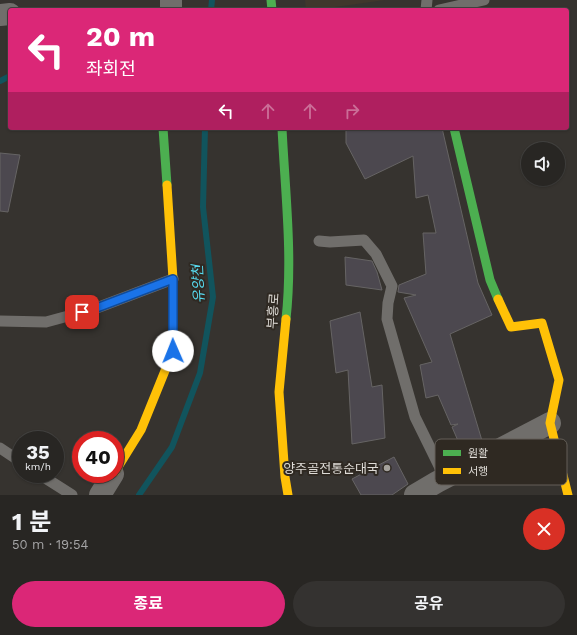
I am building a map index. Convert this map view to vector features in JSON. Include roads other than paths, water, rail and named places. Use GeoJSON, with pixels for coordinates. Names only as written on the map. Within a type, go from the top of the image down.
{"type":"FeatureCollection","features":[{"type":"Feature","properties":{"kind":"street"},"geometry":{"type":"LineString","coordinates":[[124,458],[142,430],[173,351],[173,279],[163,130]]}},
{"type":"Feature","properties":{"kind":"street","name":"부흥로"},"geometry":{"type":"LineString","coordinates":[[282,130],[288,242],[288,302],[279,392],[288,495]]}},
{"type":"Feature","properties":{"kind":"street"},"geometry":{"type":"LineString","coordinates":[[454,130],[490,280],[511,327],[542,323],[559,380],[550,423],[554,439]]}},
{"type":"Feature","properties":{"kind":"street"},"geometry":{"type":"LineString","coordinates":[[519,439],[550,423]]}},
{"type":"Feature","properties":{"kind":"street"},"geometry":{"type":"LineString","coordinates":[[100,495],[108,483]]}},
{"type":"Feature","properties":{"kind":"street"},"geometry":{"type":"LineString","coordinates":[[415,495],[435,484]]}},
{"type":"Feature","properties":{"kind":"street"},"geometry":{"type":"LineString","coordinates":[[566,485],[568,495]]}},
{"type":"Feature","properties":{"kind":"lane"},"geometry":{"type":"LineString","coordinates":[[448,8],[484,0]]}},
{"type":"Feature","properties":{"kind":"lane"},"geometry":{"type":"LineString","coordinates":[[319,241],[330,242],[364,240],[376,254],[392,286],[388,303],[387,319],[415,417],[435,458]]}},
{"type":"Feature","properties":{"kind":"lane"},"geometry":{"type":"LineString","coordinates":[[0,321],[46,322],[94,309],[173,279]]}},
{"type":"Feature","properties":{"kind":"lane"},"geometry":{"type":"LineString","coordinates":[[0,448],[12,456]]}},
{"type":"Feature","properties":{"kind":"lane"},"geometry":{"type":"LineString","coordinates":[[53,483],[72,495]]}},
{"type":"Feature","properties":{"kind":"waterway","name":"유양천"},"geometry":{"type":"LineString","coordinates":[[211,8],[212,0]]}},
{"type":"Feature","properties":{"kind":"waterway"},"geometry":{"type":"LineString","coordinates":[[0,81],[8,77]]}},
{"type":"Feature","properties":{"kind":"waterway","name":"유양천"},"geometry":{"type":"LineString","coordinates":[[139,495],[172,447],[200,373],[213,297],[203,207],[205,130]]}},
{"type":"Feature","properties":{"kind":"place","name":"양주골전통순대국"},"geometry":{"type":"Point","coordinates":[387,468]}}]}
